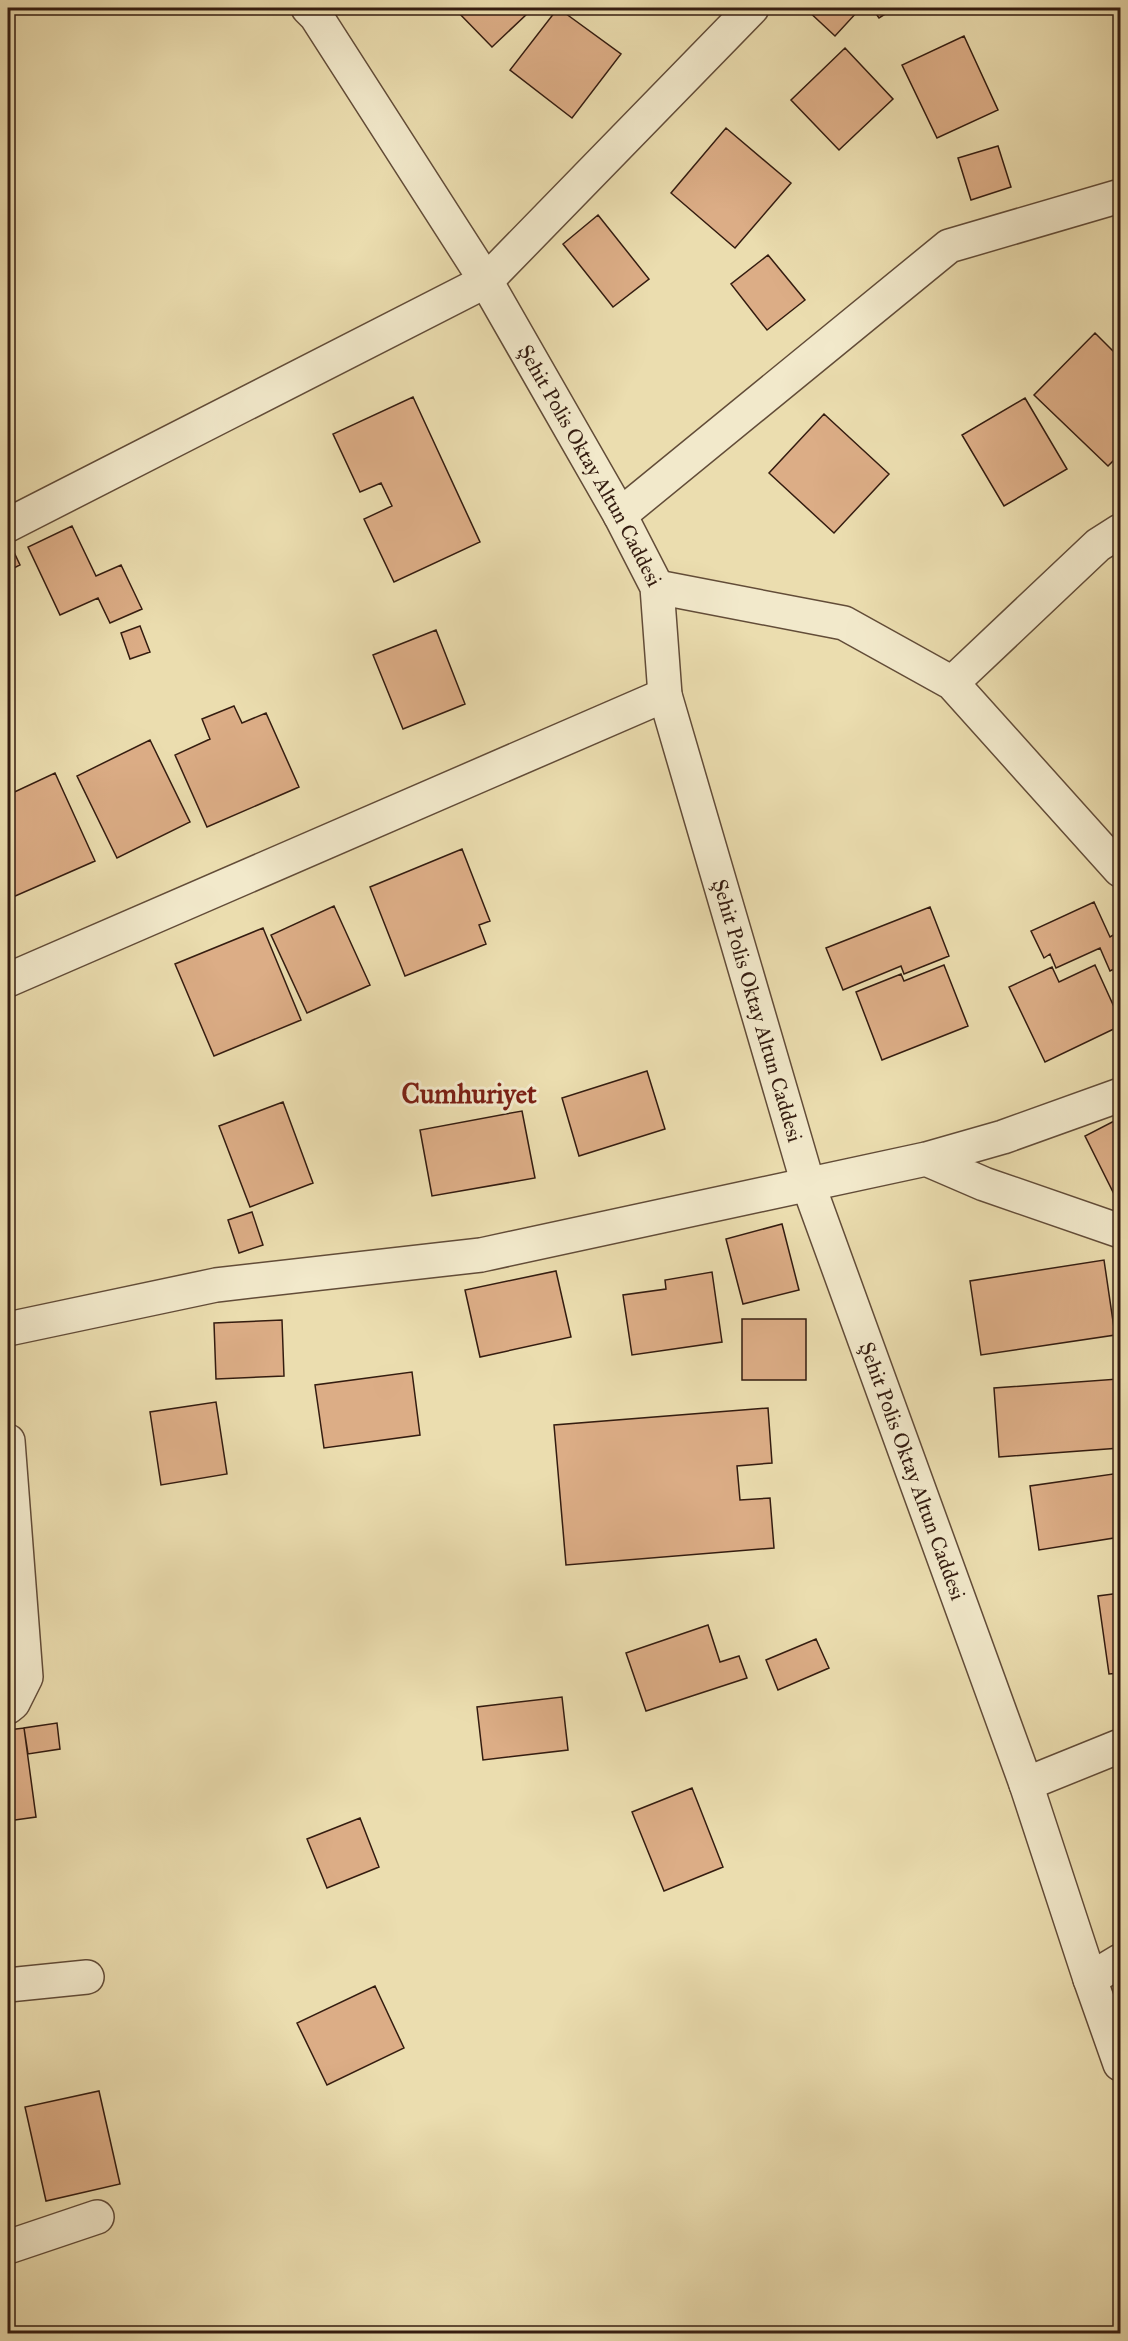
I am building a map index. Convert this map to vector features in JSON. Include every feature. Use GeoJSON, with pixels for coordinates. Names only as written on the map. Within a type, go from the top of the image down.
{"type":"FeatureCollection","features":[{"type":"Feature","properties":{"kind":"street"},"geometry":{"type":"LineString","coordinates":[[8,525],[486,280],[752,8]]}},
{"type":"Feature","properties":{"kind":"street","name":"Şehit Polis Oktay Altun Caddesi"},"geometry":{"type":"LineString","coordinates":[[316,10],[486,280],[620,515],[657,587],[665,694],[808,1184],[1026,1784],[1120,2064]]}},
{"type":"Feature","properties":{"kind":"street"},"geometry":{"type":"LineString","coordinates":[[620,515],[949,246],[1119,200]]}},
{"type":"Feature","properties":{"kind":"street"},"geometry":{"type":"LineString","coordinates":[[952,683],[1098,545],[1120,531]]}},
{"type":"Feature","properties":{"kind":"street"},"geometry":{"type":"LineString","coordinates":[[657,587],[844,624],[952,683],[1120,870]]}},
{"type":"Feature","properties":{"kind":"street"},"geometry":{"type":"LineString","coordinates":[[8,980],[665,694]]}},
{"type":"Feature","properties":{"kind":"street"},"geometry":{"type":"LineString","coordinates":[[8,1329],[216,1285],[481,1255],[926,1159],[1003,1137],[1120,1095]]}},
{"type":"Feature","properties":{"kind":"street"},"geometry":{"type":"LineString","coordinates":[[926,1159],[984,1184],[1120,1231]]}},
{"type":"Feature","properties":{"kind":"street"},"geometry":{"type":"LineString","coordinates":[[8,1442],[26,1677],[13,1703],[8,1707]]}},
{"type":"Feature","properties":{"kind":"street"},"geometry":{"type":"LineString","coordinates":[[1026,1784],[1120,1746]]}},
{"type":"Feature","properties":{"kind":"street"},"geometry":{"type":"LineString","coordinates":[[1090,1979],[1120,1961]]}},
{"type":"Feature","properties":{"kind":"street"},"geometry":{"type":"LineString","coordinates":[[8,1984],[87,1977]]}},
{"type":"Feature","properties":{"kind":"street"},"geometry":{"type":"LineString","coordinates":[[8,2247],[96,2217]]}},
{"type":"Feature","properties":{"kind":"building"},"geometry":{"type":"Polygon","coordinates":[[[454,8],[523,8],[528,13],[492,47],[454,8]]]}},
{"type":"Feature","properties":{"kind":"building"},"geometry":{"type":"Polygon","coordinates":[[[558,8],[621,54],[572,118],[510,70],[558,8]]]}},
{"type":"Feature","properties":{"kind":"building"},"geometry":{"type":"Polygon","coordinates":[[[805,8],[856,8],[859,10],[835,36],[805,8]]]}},
{"type":"Feature","properties":{"kind":"building"},"geometry":{"type":"Polygon","coordinates":[[[872,8],[895,8],[879,18],[872,8]]]}},
{"type":"Feature","properties":{"kind":"building"},"geometry":{"type":"Polygon","coordinates":[[[964,36],[998,110],[937,138],[902,65],[964,36]]]}},
{"type":"Feature","properties":{"kind":"building"},"geometry":{"type":"Polygon","coordinates":[[[845,48],[893,99],[839,150],[791,100],[845,48]]]}},
{"type":"Feature","properties":{"kind":"building"},"geometry":{"type":"Polygon","coordinates":[[[726,128],[791,183],[735,248],[671,193],[726,128]]]}},
{"type":"Feature","properties":{"kind":"building"},"geometry":{"type":"Polygon","coordinates":[[[998,146],[1011,187],[971,200],[958,158],[998,146]]]}},
{"type":"Feature","properties":{"kind":"building"},"geometry":{"type":"Polygon","coordinates":[[[598,215],[649,279],[613,307],[563,244],[598,215]]]}},
{"type":"Feature","properties":{"kind":"building"},"geometry":{"type":"Polygon","coordinates":[[[768,255],[805,300],[767,330],[731,284],[768,255]]]}},
{"type":"Feature","properties":{"kind":"building"},"geometry":{"type":"Polygon","coordinates":[[[1095,333],[1120,358],[1120,454],[1108,466],[1034,395],[1095,333]]]}},
{"type":"Feature","properties":{"kind":"building"},"geometry":{"type":"Polygon","coordinates":[[[413,397],[480,542],[394,582],[364,519],[392,506],[381,483],[360,492],[333,434],[413,397]]]}},
{"type":"Feature","properties":{"kind":"building"},"geometry":{"type":"Polygon","coordinates":[[[1025,398],[1067,469],[1004,506],[962,435],[1025,398]]]}},
{"type":"Feature","properties":{"kind":"building"},"geometry":{"type":"Polygon","coordinates":[[[824,414],[889,474],[834,533],[769,473],[824,414]]]}},
{"type":"Feature","properties":{"kind":"building"},"geometry":{"type":"Polygon","coordinates":[[[72,526],[96,576],[121,565],[142,609],[110,623],[98,598],[60,615],[28,547],[72,526]]]}},
{"type":"Feature","properties":{"kind":"building"},"geometry":{"type":"Polygon","coordinates":[[[12,548],[20,565],[8,571],[8,550],[12,548]]]}},
{"type":"Feature","properties":{"kind":"building"},"geometry":{"type":"Polygon","coordinates":[[[140,626],[150,652],[130,659],[121,633],[140,626]]]}},
{"type":"Feature","properties":{"kind":"building"},"geometry":{"type":"Polygon","coordinates":[[[436,630],[465,704],[403,729],[373,655],[436,630]]]}},
{"type":"Feature","properties":{"kind":"building"},"geometry":{"type":"Polygon","coordinates":[[[234,706],[242,723],[266,713],[299,787],[207,827],[175,755],[210,739],[202,719],[234,706]]]}},
{"type":"Feature","properties":{"kind":"building"},"geometry":{"type":"Polygon","coordinates":[[[150,740],[190,822],[117,858],[77,776],[150,740]]]}},
{"type":"Feature","properties":{"kind":"building"},"geometry":{"type":"Polygon","coordinates":[[[55,773],[95,861],[13,897],[8,884],[8,795],[55,773]]]}},
{"type":"Feature","properties":{"kind":"building"},"geometry":{"type":"Polygon","coordinates":[[[462,849],[490,921],[479,925],[486,944],[405,976],[370,887],[462,849]]]}},
{"type":"Feature","properties":{"kind":"building"},"geometry":{"type":"Polygon","coordinates":[[[1094,902],[1110,937],[1120,931],[1120,966],[1110,971],[1100,948],[1056,968],[1050,954],[1044,958],[1031,931],[1094,902]]]}},
{"type":"Feature","properties":{"kind":"building"},"geometry":{"type":"Polygon","coordinates":[[[334,906],[370,985],[307,1013],[271,935],[334,906]]]}},
{"type":"Feature","properties":{"kind":"building"},"geometry":{"type":"Polygon","coordinates":[[[930,907],[949,956],[904,974],[901,966],[843,990],[826,948],[930,907]]]}},
{"type":"Feature","properties":{"kind":"building"},"geometry":{"type":"Polygon","coordinates":[[[263,928],[301,1020],[214,1056],[175,964],[263,928]]]}},
{"type":"Feature","properties":{"kind":"building"},"geometry":{"type":"Polygon","coordinates":[[[944,965],[968,1026],[882,1060],[856,992],[901,974],[904,981],[944,965]]]}},
{"type":"Feature","properties":{"kind":"building"},"geometry":{"type":"Polygon","coordinates":[[[1095,965],[1120,1020],[1120,1026],[1045,1062],[1009,987],[1052,967],[1059,982],[1095,965]]]}},
{"type":"Feature","properties":{"kind":"building"},"geometry":{"type":"Polygon","coordinates":[[[647,1071],[665,1129],[579,1156],[562,1098],[647,1071]]]}},
{"type":"Feature","properties":{"kind":"building"},"geometry":{"type":"Polygon","coordinates":[[[283,1102],[313,1183],[250,1207],[219,1126],[283,1102]]]}},
{"type":"Feature","properties":{"kind":"building"},"geometry":{"type":"Polygon","coordinates":[[[522,1111],[535,1178],[432,1196],[420,1130],[522,1111]]]}},
{"type":"Feature","properties":{"kind":"building"},"geometry":{"type":"Polygon","coordinates":[[[1120,1118],[1120,1191],[1114,1194],[1085,1136],[1120,1118]]]}},
{"type":"Feature","properties":{"kind":"building"},"geometry":{"type":"Polygon","coordinates":[[[252,1212],[263,1245],[239,1253],[228,1220],[252,1212]]]}},
{"type":"Feature","properties":{"kind":"building"},"geometry":{"type":"Polygon","coordinates":[[[782,1224],[799,1290],[743,1304],[726,1239],[782,1224]]]}},
{"type":"Feature","properties":{"kind":"building"},"geometry":{"type":"Polygon","coordinates":[[[1104,1260],[1115,1335],[981,1355],[970,1281],[1104,1260]]]}},
{"type":"Feature","properties":{"kind":"building"},"geometry":{"type":"Polygon","coordinates":[[[556,1271],[571,1337],[480,1357],[465,1290],[556,1271]]]}},
{"type":"Feature","properties":{"kind":"building"},"geometry":{"type":"Polygon","coordinates":[[[712,1272],[722,1342],[632,1355],[623,1295],[666,1289],[665,1280],[712,1272]]]}},
{"type":"Feature","properties":{"kind":"building"},"geometry":{"type":"Polygon","coordinates":[[[742,1319],[806,1319],[806,1380],[742,1380],[742,1319]]]}},
{"type":"Feature","properties":{"kind":"building"},"geometry":{"type":"Polygon","coordinates":[[[282,1320],[284,1376],[216,1379],[214,1323],[282,1320]]]}},
{"type":"Feature","properties":{"kind":"building"},"geometry":{"type":"Polygon","coordinates":[[[412,1372],[420,1435],[324,1448],[315,1385],[412,1372]]]}},
{"type":"Feature","properties":{"kind":"building"},"geometry":{"type":"Polygon","coordinates":[[[1118,1379],[1120,1448],[999,1457],[994,1388],[1118,1379]]]}},
{"type":"Feature","properties":{"kind":"building"},"geometry":{"type":"Polygon","coordinates":[[[216,1402],[227,1474],[161,1485],[150,1412],[216,1402]]]}},
{"type":"Feature","properties":{"kind":"building"},"geometry":{"type":"Polygon","coordinates":[[[768,1408],[772,1463],[737,1466],[740,1500],[770,1498],[774,1548],[566,1565],[554,1425],[768,1408]]]}},
{"type":"Feature","properties":{"kind":"building"},"geometry":{"type":"Polygon","coordinates":[[[1120,1473],[1120,1537],[1039,1550],[1030,1486],[1120,1473]]]}},
{"type":"Feature","properties":{"kind":"building"},"geometry":{"type":"Polygon","coordinates":[[[1120,1593],[1120,1673],[1109,1674],[1098,1596],[1120,1593]]]}},
{"type":"Feature","properties":{"kind":"building"},"geometry":{"type":"Polygon","coordinates":[[[708,1625],[720,1662],[739,1656],[747,1678],[646,1711],[626,1653],[708,1625]]]}},
{"type":"Feature","properties":{"kind":"building"},"geometry":{"type":"Polygon","coordinates":[[[816,1639],[829,1668],[778,1690],[766,1660],[816,1639]]]}},
{"type":"Feature","properties":{"kind":"building"},"geometry":{"type":"Polygon","coordinates":[[[562,1697],[568,1750],[483,1760],[477,1707],[562,1697]]]}},
{"type":"Feature","properties":{"kind":"building"},"geometry":{"type":"Polygon","coordinates":[[[57,1723],[60,1749],[28,1754],[24,1728],[57,1723]]]}},
{"type":"Feature","properties":{"kind":"building"},"geometry":{"type":"Polygon","coordinates":[[[24,1728],[36,1817],[8,1821],[8,1730],[24,1728]]]}},
{"type":"Feature","properties":{"kind":"building"},"geometry":{"type":"Polygon","coordinates":[[[692,1788],[723,1867],[664,1891],[632,1812],[692,1788]]]}},
{"type":"Feature","properties":{"kind":"building"},"geometry":{"type":"Polygon","coordinates":[[[360,1818],[379,1867],[327,1888],[307,1839],[360,1818]]]}},
{"type":"Feature","properties":{"kind":"building"},"geometry":{"type":"Polygon","coordinates":[[[375,1986],[404,2048],[327,2085],[297,2023],[375,1986]]]}},
{"type":"Feature","properties":{"kind":"building"},"geometry":{"type":"Polygon","coordinates":[[[99,2091],[120,2184],[46,2201],[25,2107],[99,2091]]]}},
{"type":"Feature","properties":{"kind":"building"},"geometry":{"type":"Polygon","coordinates":[[[8,2179],[14,2219],[8,2221],[8,2179]]]}},
{"type":"Feature","properties":{"kind":"district","name":"Cumhuriyet"},"geometry":{"type":"Point","coordinates":[469,1094]}}]}
